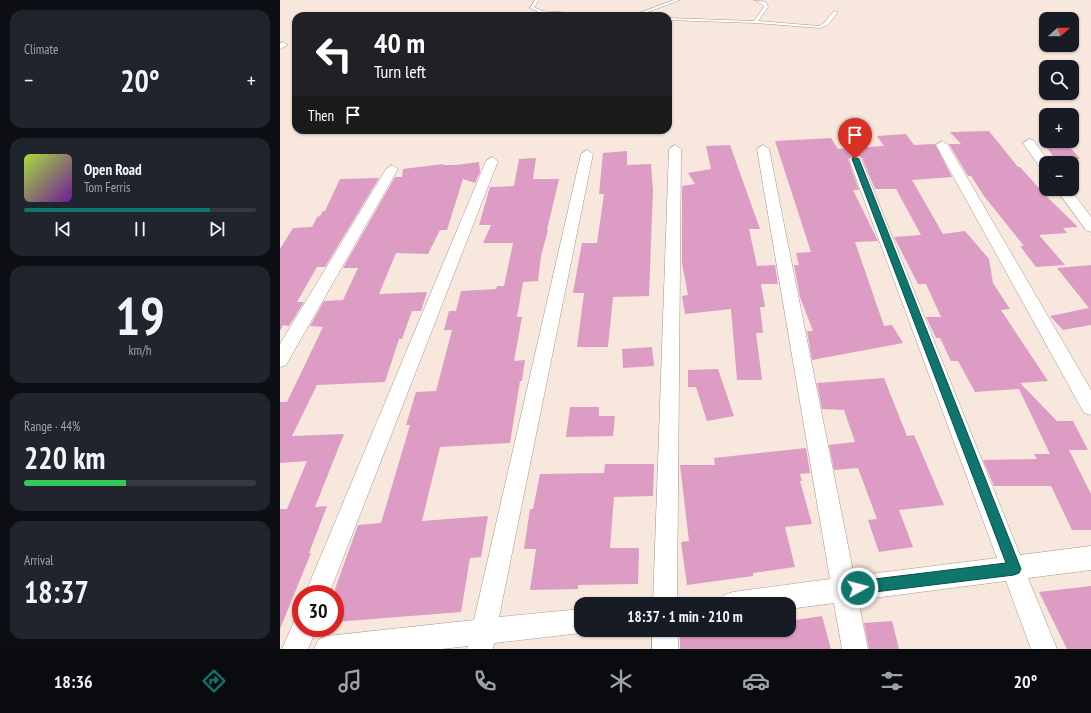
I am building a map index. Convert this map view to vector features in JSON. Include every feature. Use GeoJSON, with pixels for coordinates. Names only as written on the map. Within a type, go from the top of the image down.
{"type":"FeatureCollection","features":[{"type":"Feature","properties":{"kind":"street"},"geometry":{"type":"LineString","coordinates":[[1029,143],[1039,157]]}},
{"type":"Feature","properties":{"kind":"street"},"geometry":{"type":"LineString","coordinates":[[942,145],[1091,407]]}},
{"type":"Feature","properties":{"kind":"street"},"geometry":{"type":"LineString","coordinates":[[665,597],[675,149]]}},
{"type":"Feature","properties":{"kind":"street"},"geometry":{"type":"LineString","coordinates":[[764,149],[843,590],[855,649]]}},
{"type":"Feature","properties":{"kind":"street"},"geometry":{"type":"LineString","coordinates":[[482,640],[587,154]]}},
{"type":"Feature","properties":{"kind":"street"},"geometry":{"type":"LineString","coordinates":[[855,159],[1044,649]]}},
{"type":"Feature","properties":{"kind":"street"},"geometry":{"type":"LineString","coordinates":[[321,585],[492,160]]}},
{"type":"Feature","properties":{"kind":"street"},"geometry":{"type":"LineString","coordinates":[[280,360],[392,169]]}},
{"type":"Feature","properties":{"kind":"street"},"geometry":{"type":"LineString","coordinates":[[1068,196],[1091,226]]}},
{"type":"Feature","properties":{"kind":"street"},"geometry":{"type":"LineString","coordinates":[[788,597],[1091,558]]}},
{"type":"Feature","properties":{"kind":"street"},"geometry":{"type":"LineString","coordinates":[[327,649],[482,640],[574,622]]}},
{"type":"Feature","properties":{"kind":"street"},"geometry":{"type":"LineString","coordinates":[[295,649],[300,637]]}},
{"type":"Feature","properties":{"kind":"street"},"geometry":{"type":"LineString","coordinates":[[665,637],[665,649]]}},
{"type":"Feature","properties":{"kind":"lane"},"geometry":{"type":"LineString","coordinates":[[537,0],[532,8],[541,12]]}},
{"type":"Feature","properties":{"kind":"lane"},"geometry":{"type":"LineString","coordinates":[[644,12],[678,0]]}},
{"type":"Feature","properties":{"kind":"lane"},"geometry":{"type":"LineString","coordinates":[[755,22],[766,7],[764,3],[756,0]]}},
{"type":"Feature","properties":{"kind":"lane"},"geometry":{"type":"LineString","coordinates":[[672,19],[755,22],[820,27],[826,24],[836,12]]}},
{"type":"Feature","properties":{"kind":"building"},"geometry":{"type":"Polygon","coordinates":[[[989,131],[1018,167],[1020,167],[1039,188],[1039,196],[1046,196],[1078,227],[1063,228],[1067,233],[1039,235],[1065,265],[1036,267],[1020,246],[1024,246],[984,196],[971,176],[968,176],[949,144],[961,144],[950,132],[989,131]]]}},
{"type":"Feature","properties":{"kind":"building"},"geometry":{"type":"Polygon","coordinates":[[[906,134],[914,145],[935,144],[952,177],[912,180],[943,234],[965,231],[989,259],[993,283],[1010,309],[1001,310],[1048,381],[1020,383],[1057,421],[1073,421],[1088,450],[1069,450],[1091,494],[1091,530],[1072,530],[1051,486],[994,486],[983,460],[1037,459],[1034,454],[1050,454],[1019,389],[975,392],[958,361],[951,361],[940,338],[936,338],[926,317],[941,317],[926,284],[918,284],[894,237],[921,235],[896,189],[875,189],[862,158],[856,154],[848,159],[859,190],[853,190],[878,241],[855,242],[884,326],[892,325],[903,343],[812,360],[807,331],[813,331],[800,297],[794,265],[799,265],[796,253],[811,252],[775,141],[831,138],[838,149],[884,146],[877,136],[906,134]]]}},
{"type":"Feature","properties":{"kind":"building"},"geometry":{"type":"Polygon","coordinates":[[[730,145],[760,229],[749,229],[757,266],[775,265],[778,284],[761,284],[765,307],[760,307],[763,333],[756,333],[762,380],[737,380],[731,309],[685,314],[682,296],[688,295],[682,263],[682,186],[695,184],[688,173],[711,169],[706,146],[730,145]]]}},
{"type":"Feature","properties":{"kind":"building"},"geometry":{"type":"Polygon","coordinates":[[[1047,148],[1071,148],[1078,156],[1053,156],[1047,148]]]}},
{"type":"Feature","properties":{"kind":"building"},"geometry":{"type":"Polygon","coordinates":[[[627,151],[627,165],[651,164],[653,190],[649,296],[613,297],[608,347],[577,347],[584,293],[573,293],[582,243],[597,243],[604,194],[599,194],[603,153],[627,151]]]}},
{"type":"Feature","properties":{"kind":"building"},"geometry":{"type":"Polygon","coordinates":[[[536,158],[533,179],[559,179],[541,256],[538,281],[523,282],[517,317],[522,317],[514,361],[525,360],[510,443],[440,447],[422,521],[488,516],[481,557],[470,558],[461,612],[344,621],[344,585],[336,585],[358,525],[381,523],[410,425],[406,425],[416,392],[436,391],[452,330],[444,330],[449,311],[456,311],[461,291],[496,289],[497,286],[504,286],[513,243],[483,243],[491,225],[479,225],[490,187],[514,186],[519,159],[536,158]]]}},
{"type":"Feature","properties":{"kind":"building"},"geometry":{"type":"Polygon","coordinates":[[[479,162],[480,172],[475,183],[463,179],[447,230],[440,230],[428,254],[396,253],[379,294],[427,292],[421,311],[412,311],[402,339],[399,339],[385,382],[317,385],[292,436],[344,434],[315,507],[327,506],[309,553],[311,553],[298,585],[292,585],[292,600],[280,629],[280,509],[287,509],[307,461],[280,463],[280,402],[287,402],[323,327],[310,326],[324,301],[343,300],[358,268],[343,268],[395,177],[402,177],[403,169],[443,164],[456,165],[479,162]]]}},
{"type":"Feature","properties":{"kind":"building"},"geometry":{"type":"Polygon","coordinates":[[[379,178],[325,267],[317,267],[297,302],[304,302],[289,326],[283,325],[280,331],[280,249],[293,228],[312,227],[317,217],[325,211],[340,179],[379,178]]]}},
{"type":"Feature","properties":{"kind":"building"},"geometry":{"type":"Polygon","coordinates":[[[1091,265],[1091,325],[1063,330],[1050,316],[1089,308],[1057,268],[1091,265]]]}},
{"type":"Feature","properties":{"kind":"building"},"geometry":{"type":"Polygon","coordinates":[[[652,347],[654,366],[623,368],[622,349],[652,347]]]}},
{"type":"Feature","properties":{"kind":"building"},"geometry":{"type":"Polygon","coordinates":[[[718,369],[734,416],[707,421],[696,387],[688,387],[688,370],[718,369]]]}},
{"type":"Feature","properties":{"kind":"building"},"geometry":{"type":"Polygon","coordinates":[[[884,378],[907,436],[914,435],[944,505],[899,510],[913,547],[879,552],[868,520],[877,519],[858,468],[834,470],[829,445],[855,442],[844,410],[822,409],[817,383],[884,378]]]}},
{"type":"Feature","properties":{"kind":"building"},"geometry":{"type":"Polygon","coordinates":[[[570,407],[599,407],[599,416],[615,416],[613,436],[566,437],[570,407]]]}},
{"type":"Feature","properties":{"kind":"building"},"geometry":{"type":"Polygon","coordinates":[[[806,448],[810,473],[800,474],[802,481],[800,481],[812,524],[785,527],[795,567],[753,573],[753,576],[687,585],[681,542],[689,541],[680,465],[715,465],[714,458],[806,448]]]}},
{"type":"Feature","properties":{"kind":"building"},"geometry":{"type":"Polygon","coordinates":[[[605,464],[654,464],[653,496],[614,497],[610,548],[639,548],[638,584],[578,585],[578,589],[530,590],[536,549],[524,549],[530,509],[533,509],[540,474],[604,473],[605,464]]]}},
{"type":"Feature","properties":{"kind":"building"},"geometry":{"type":"Polygon","coordinates":[[[1091,586],[1091,649],[1067,649],[1039,592],[1091,586]]]}},
{"type":"Feature","properties":{"kind":"building"},"geometry":{"type":"Polygon","coordinates":[[[822,616],[831,649],[680,649],[680,637],[796,637],[796,620],[822,616]]]}},
{"type":"Feature","properties":{"kind":"building"},"geometry":{"type":"Polygon","coordinates":[[[892,621],[899,649],[869,649],[864,623],[892,621]]]}},
{"type":"Feature","properties":{"kind":"route"},"geometry":{"type":"LineString","coordinates":[[855,159],[1014,569],[858,588]]}}]}
